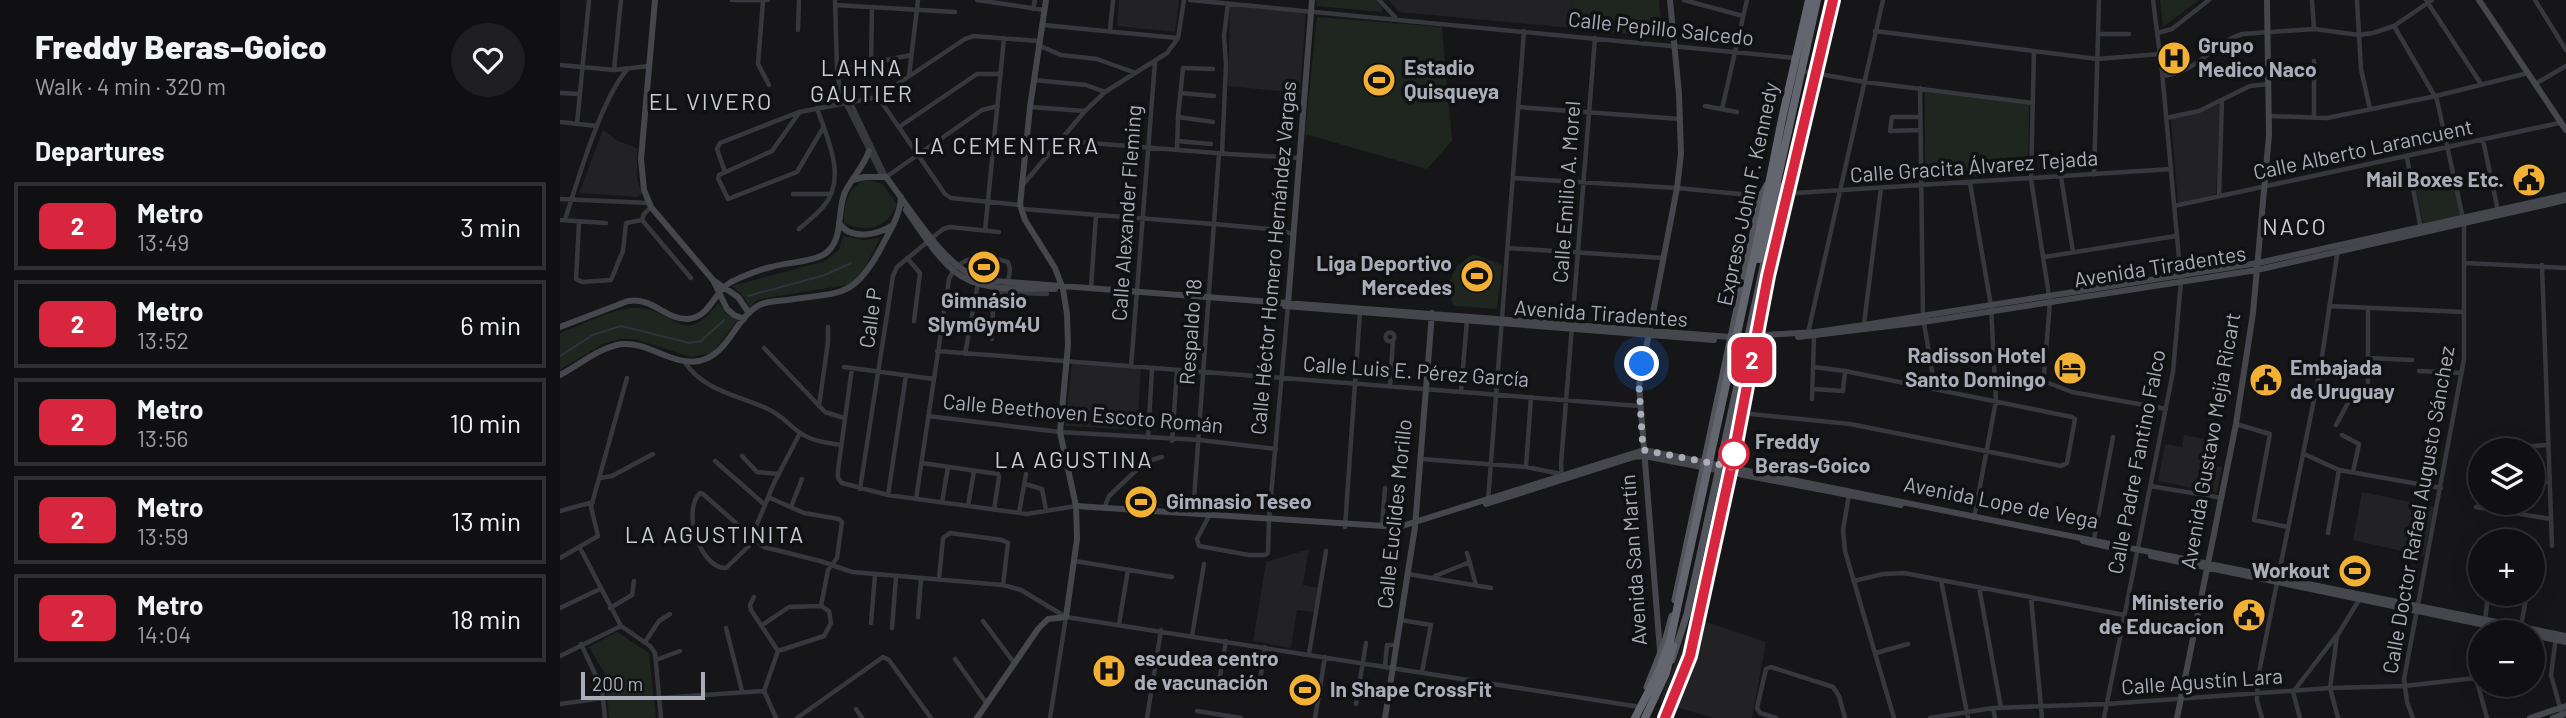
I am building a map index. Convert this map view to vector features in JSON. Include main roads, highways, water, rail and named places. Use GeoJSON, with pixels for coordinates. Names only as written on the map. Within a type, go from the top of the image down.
{"type":"FeatureCollection","features":[{"type":"Feature","properties":{"kind":"highway","name":"Expreso John F. Kennedy"},"geometry":{"type":"LineString","coordinates":[[1764,225],[1769,182],[1808,0]]}},
{"type":"Feature","properties":{"kind":"highway","name":"Expreso John F. Kennedy"},"geometry":{"type":"LineString","coordinates":[[1645,718],[1665,673],[1764,225],[1778,177],[1817,0]]}},
{"type":"Feature","properties":{"kind":"highway","name":"Expreso John F. Kennedy"},"geometry":{"type":"LineString","coordinates":[[1635,718],[1657,675],[1680,610]]}},
{"type":"Feature","properties":{"kind":"main road"},"geometry":{"type":"LineString","coordinates":[[655,0],[641,159],[644,190],[650,205],[713,280],[730,313],[746,316]]}},
{"type":"Feature","properties":{"kind":"main road"},"geometry":{"type":"LineString","coordinates":[[978,718],[1038,629],[1048,619],[1066,617],[1075,561],[1076,506],[1060,432],[1067,324],[1062,288],[1052,261],[1025,220],[1021,207],[1030,107],[1046,0]]}},
{"type":"Feature","properties":{"kind":"main road","name":"Calle Héctor Homero Hernández Vargas"},"geometry":{"type":"LineString","coordinates":[[1288,304],[1312,0]]}},
{"type":"Feature","properties":{"kind":"main road","name":"Avenida San Martín"},"geometry":{"type":"LineString","coordinates":[[1659,659],[1639,385],[1677,188],[1681,154],[1670,0]]}},
{"type":"Feature","properties":{"kind":"main road","name":"Avenida Gustavo Mejía Ricart"},"geometry":{"type":"LineString","coordinates":[[2177,718],[2236,424],[2258,266],[2266,188],[2269,116],[2267,0]]}},
{"type":"Feature","properties":{"kind":"main road"},"geometry":{"type":"LineString","coordinates":[[2479,0],[2566,130]]}},
{"type":"Feature","properties":{"kind":"main road"},"geometry":{"type":"LineString","coordinates":[[560,327],[637,300],[645,301],[678,317],[690,318],[703,314],[725,286],[769,267],[821,256],[835,243],[840,209],[846,192],[869,151]]}},
{"type":"Feature","properties":{"kind":"main road","name":"Avenida Tiradentes"},"geometry":{"type":"LineString","coordinates":[[853,180],[884,177],[914,222],[930,238]]}},
{"type":"Feature","properties":{"kind":"main road"},"geometry":{"type":"LineString","coordinates":[[1665,673],[1676,652],[1687,614],[1779,194],[1778,177]]}},
{"type":"Feature","properties":{"kind":"main road"},"geometry":{"type":"LineString","coordinates":[[1641,703],[1659,659],[1671,617],[1761,196],[1769,182]]}},
{"type":"Feature","properties":{"kind":"main road","name":"Avenida Tiradentes"},"geometry":{"type":"LineString","coordinates":[[1062,288],[1731,339],[1811,335],[2258,266],[2566,195]]}},
{"type":"Feature","properties":{"kind":"main road"},"geometry":{"type":"LineString","coordinates":[[560,375],[605,349],[624,344],[683,360],[701,361],[720,350],[746,316],[762,304],[833,293],[855,285],[868,272],[894,224],[900,200]]}},
{"type":"Feature","properties":{"kind":"main road","name":"Avenida Tiradentes"},"geometry":{"type":"LineString","coordinates":[[900,200],[955,268],[978,281],[1002,288],[1091,288],[1137,293]]}},
{"type":"Feature","properties":{"kind":"main road","name":"Avenida Tiradentes"},"geometry":{"type":"LineString","coordinates":[[2499,212],[2566,200]]}},
{"type":"Feature","properties":{"kind":"main road"},"geometry":{"type":"LineString","coordinates":[[839,223],[847,232],[860,234],[884,230],[905,219],[914,222]]}},
{"type":"Feature","properties":{"kind":"main road"},"geometry":{"type":"LineString","coordinates":[[713,280],[725,286],[742,302],[746,316]]}},
{"type":"Feature","properties":{"kind":"main road"},"geometry":{"type":"LineString","coordinates":[[1742,290],[1738,320],[1742,325],[1747,323],[1752,299],[1756,293]]}},
{"type":"Feature","properties":{"kind":"main road","name":"Avenida Tiradentes"},"geometry":{"type":"LineString","coordinates":[[1432,315],[1502,321]]}},
{"type":"Feature","properties":{"kind":"main road","name":"Calle Euclides Morillo"},"geometry":{"type":"LineString","coordinates":[[1385,718],[1389,667],[1401,620],[1415,525],[1432,315]]}},
{"type":"Feature","properties":{"kind":"main road","name":"Avenida Tiradentes"},"geometry":{"type":"LineString","coordinates":[[1811,335],[1864,325],[1923,319]]}},
{"type":"Feature","properties":{"kind":"main road"},"geometry":{"type":"LineString","coordinates":[[1722,380],[1726,375],[1731,351],[1737,349],[1740,354],[1735,375],[1737,383]]}},
{"type":"Feature","properties":{"kind":"main road"},"geometry":{"type":"LineString","coordinates":[[1713,419],[1710,448],[1714,454],[1720,450],[1724,427],[1728,422]]}},
{"type":"Feature","properties":{"kind":"main road","name":"Avenida Lope de Vega"},"geometry":{"type":"LineString","coordinates":[[1076,506],[1210,514],[1393,532],[1644,453],[2094,539],[2137,551]]}},
{"type":"Feature","properties":{"kind":"main road"},"geometry":{"type":"LineString","coordinates":[[1694,509],[1703,480],[1708,478],[1712,483],[1707,505],[1709,512]]}},
{"type":"Feature","properties":{"kind":"main road","name":"Avenida Lope de Vega"},"geometry":{"type":"LineString","coordinates":[[1974,517],[2468,621]]}},
{"type":"Feature","properties":{"kind":"main road","name":"Avenida Lope de Vega"},"geometry":{"type":"LineString","coordinates":[[1345,526],[1415,525]]}},
{"type":"Feature","properties":{"kind":"main road","name":"Avenida Lope de Vega"},"geometry":{"type":"LineString","coordinates":[[2277,579],[2359,600],[2416,608]]}},
{"type":"Feature","properties":{"kind":"main road","name":"Avenida Lope de Vega"},"geometry":{"type":"LineString","coordinates":[[2545,635],[2566,642]]}},
{"type":"Feature","properties":{"kind":"main road","name":"Avenida Lope de Vega"},"geometry":{"type":"LineString","coordinates":[[2545,636],[2566,636]]}},
{"type":"Feature","properties":{"kind":"main road"},"geometry":{"type":"LineString","coordinates":[[2530,718],[2563,712]]}},
{"type":"Feature","properties":{"kind":"main road"},"geometry":{"type":"LineString","coordinates":[[2553,718],[2563,712]]}},
{"type":"Feature","properties":{"kind":"waterway"},"geometry":{"type":"LineString","coordinates":[[748,296],[825,275],[851,263]]}},
{"type":"Feature","properties":{"kind":"waterway"},"geometry":{"type":"LineString","coordinates":[[560,356],[593,335],[621,326],[689,343],[701,341],[724,320]]}},
{"type":"Feature","properties":{"kind":"metro line","name":"2"},"geometry":{"type":"LineString","coordinates":[[1665,718],[1690,656],[1734,454],[1768,276],[1833,0]]}},
{"type":"Feature","properties":{"kind":"place","name":"Grupo Medico Naco"},"geometry":{"type":"Point","coordinates":[2174,58]}},
{"type":"Feature","properties":{"kind":"place","name":"Estadio Quisqueya"},"geometry":{"type":"Point","coordinates":[1379,80]}},
{"type":"Feature","properties":{"kind":"place","name":"Mail Boxes Etc."},"geometry":{"type":"Point","coordinates":[2529,180]}},
{"type":"Feature","properties":{"kind":"place","name":"Gimnásio SlymGym4U"},"geometry":{"type":"Point","coordinates":[984,267]}},
{"type":"Feature","properties":{"kind":"place","name":"Liga Deportivo Mercedes"},"geometry":{"type":"Point","coordinates":[1477,276]}},
{"type":"Feature","properties":{"kind":"place","name":"Radisson Hotel Santo Domingo"},"geometry":{"type":"Point","coordinates":[2070,368]}},
{"type":"Feature","properties":{"kind":"place","name":"Embajada de Uruguay"},"geometry":{"type":"Point","coordinates":[2266,380]}},
{"type":"Feature","properties":{"kind":"place","name":"Freddy Beras-Goico"},"geometry":{"type":"Point","coordinates":[1734,454]}},
{"type":"Feature","properties":{"kind":"place","name":"Gimnasio Teseo"},"geometry":{"type":"Point","coordinates":[1141,502]}},
{"type":"Feature","properties":{"kind":"place","name":"Workout"},"geometry":{"type":"Point","coordinates":[2355,571]}},
{"type":"Feature","properties":{"kind":"place","name":"Ministerio de Educacion"},"geometry":{"type":"Point","coordinates":[2249,615]}},
{"type":"Feature","properties":{"kind":"place","name":"escudea centro de vacunación"},"geometry":{"type":"Point","coordinates":[1109,671]}},
{"type":"Feature","properties":{"kind":"place","name":"In Shape CrossFit"},"geometry":{"type":"Point","coordinates":[1305,690]}},
{"type":"Feature","properties":{"kind":"district","name":"LAHNA GAUTIER"},"geometry":{"type":"Point","coordinates":[862,81]}},
{"type":"Feature","properties":{"kind":"district","name":"EL VIVERO"},"geometry":{"type":"Point","coordinates":[711,102]}},
{"type":"Feature","properties":{"kind":"district","name":"LA CEMENTERA"},"geometry":{"type":"Point","coordinates":[1007,146]}},
{"type":"Feature","properties":{"kind":"district","name":"NACO"},"geometry":{"type":"Point","coordinates":[2295,227]}},
{"type":"Feature","properties":{"kind":"district","name":"LA AGUSTINA"},"geometry":{"type":"Point","coordinates":[1074,460]}},
{"type":"Feature","properties":{"kind":"district","name":"LA AGUSTINITA"},"geometry":{"type":"Point","coordinates":[715,535]}}]}
